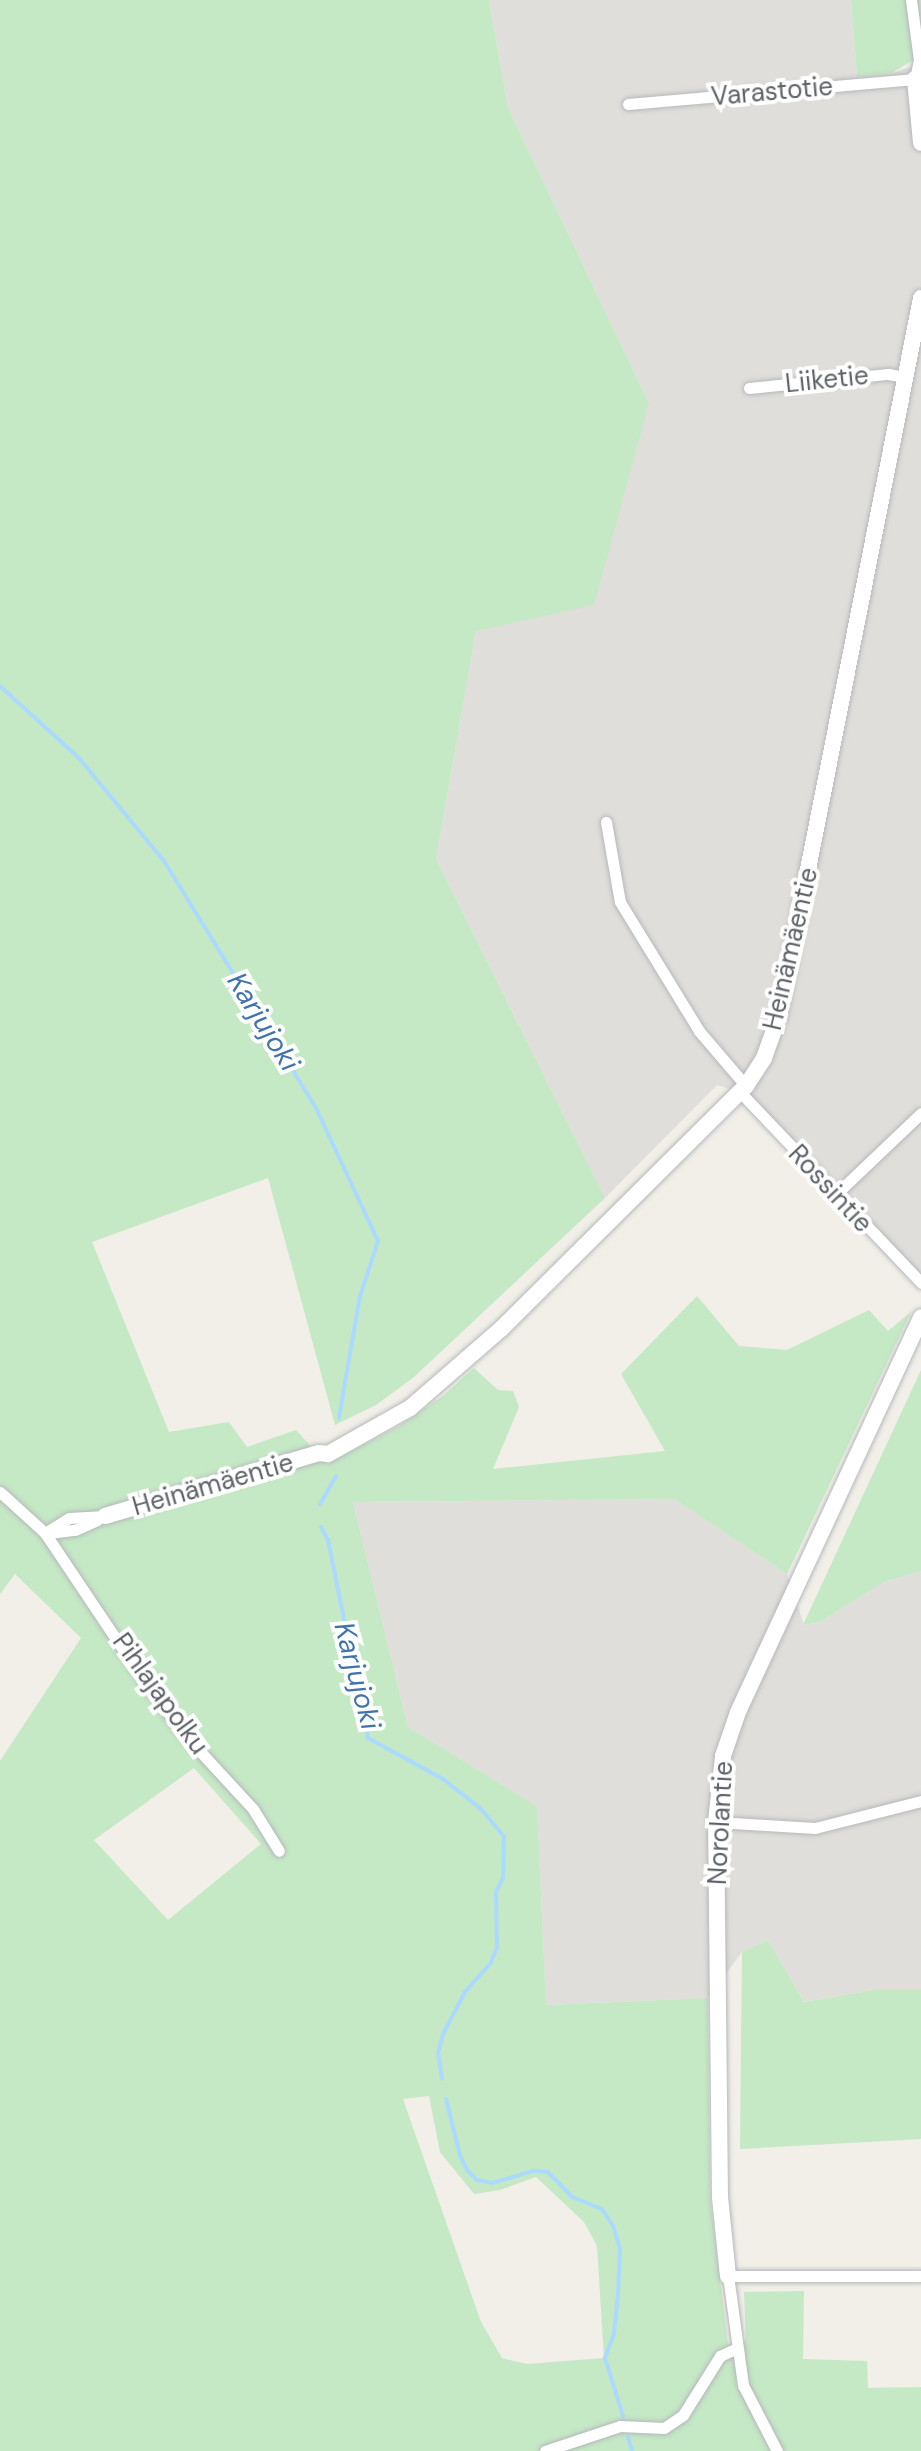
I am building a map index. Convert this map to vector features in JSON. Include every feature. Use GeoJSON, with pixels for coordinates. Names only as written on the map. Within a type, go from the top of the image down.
{"type":"FeatureCollection","features":[{"type":"Feature","properties":{"kind":"street"},"geometry":{"type":"LineString","coordinates":[[911,0],[919,60],[921,143]]}},
{"type":"Feature","properties":{"kind":"street","name":"Varastotie"},"geometry":{"type":"LineString","coordinates":[[628,104],[918,77]]}},
{"type":"Feature","properties":{"kind":"street","name":"Heinämäentie"},"geometry":{"type":"LineString","coordinates":[[45,1533],[75,1530],[105,1516],[319,1453],[332,1441],[364,1433],[410,1408],[471,1357],[743,1089],[764,1058],[779,1016],[921,298]]}},
{"type":"Feature","properties":{"kind":"street","name":"Liiketie"},"geometry":{"type":"LineString","coordinates":[[749,388],[888,374],[905,377]]}},
{"type":"Feature","properties":{"kind":"street","name":"Rossintie"},"geometry":{"type":"LineString","coordinates":[[606,822],[620,902],[699,1031],[743,1089],[835,1195],[921,1283]]}},
{"type":"Feature","properties":{"kind":"street"},"geometry":{"type":"LineString","coordinates":[[835,1195],[921,1113]]}},
{"type":"Feature","properties":{"kind":"street","name":"Norolantie"},"geometry":{"type":"LineString","coordinates":[[728,2276],[720,2197],[716,1822],[723,1756],[738,1712],[921,1317]]}},
{"type":"Feature","properties":{"kind":"street"},"geometry":{"type":"LineString","coordinates":[[0,1492],[45,1533]]}},
{"type":"Feature","properties":{"kind":"street","name":"Pihlajapolku"},"geometry":{"type":"LineString","coordinates":[[45,1533],[144,1681],[185,1735],[253,1809],[279,1851]]}},
{"type":"Feature","properties":{"kind":"street"},"geometry":{"type":"LineString","coordinates":[[716,1822],[815,1828],[921,1801]]}},
{"type":"Feature","properties":{"kind":"street"},"geometry":{"type":"LineString","coordinates":[[777,2451],[743,2385],[735,2349],[728,2276],[921,2276]]}},
{"type":"Feature","properties":{"kind":"street"},"geometry":{"type":"LineString","coordinates":[[545,2451],[620,2426],[664,2428],[683,2415],[720,2356],[735,2349]]}},
{"type":"Feature","properties":{"kind":"shaded area"},"geometry":{"type":"Polygon","coordinates":[[[489,0],[851,0],[857,77],[892,73],[921,63],[921,1275],[745,1094],[717,1085],[605,1198],[436,859],[476,631],[649,403],[508,108],[489,0]]]}},
{"type":"Feature","properties":{"kind":"shaded area"},"geometry":{"type":"Polygon","coordinates":[[[674,1499],[787,1574],[804,1625],[820,1622],[884,1582],[921,1571],[921,1989],[880,1989],[804,2002],[768,1940],[742,1952],[708,1998],[546,2005],[537,1806],[408,1727],[353,1502],[674,1499]]]}},
{"type":"Feature","properties":{"kind":"green space"},"geometry":{"type":"Polygon","coordinates":[[[0,0],[489,0],[508,108],[649,403],[594,605],[476,631],[436,859],[605,1198],[414,1377],[376,1405],[335,1425],[268,1178],[92,1242],[169,1432],[229,1422],[247,1447],[296,1430],[327,1464],[399,1426],[444,1395],[474,1368],[498,1390],[513,1391],[519,1407],[493,1469],[665,1451],[621,1374],[697,1296],[739,1346],[787,1350],[869,1310],[888,1331],[911,1312],[787,1574],[674,1499],[353,1502],[408,1727],[537,1806],[546,2005],[708,1998],[710,2198],[728,2344],[746,2340],[744,2292],[804,2291],[803,2359],[867,2361],[868,2388],[921,2387],[921,2451],[0,2451],[0,1761],[81,1638],[15,1574],[0,1594],[0,0]],[[194,1768],[94,1840],[168,1920],[261,1844],[194,1768]],[[429,2096],[403,2099],[481,2322],[502,2358],[527,2364],[604,2358],[597,2246],[584,2222],[536,2177],[500,2190],[474,2194],[440,2152],[429,2096]]]}},
{"type":"Feature","properties":{"kind":"green space"},"geometry":{"type":"Polygon","coordinates":[[[851,0],[921,0],[921,55],[892,73],[857,77],[851,0]]]}},
{"type":"Feature","properties":{"kind":"green space"},"geometry":{"type":"Polygon","coordinates":[[[921,1370],[921,1571],[884,1582],[820,1622],[803,1625],[921,1370]]]}},
{"type":"Feature","properties":{"kind":"green space"},"geometry":{"type":"Polygon","coordinates":[[[768,1940],[804,2002],[880,1989],[921,1989],[921,2139],[740,2149],[742,1952],[768,1940]]]}},
{"type":"Feature","properties":{"kind":"waterway","name":"Karjujoki"},"geometry":{"type":"LineString","coordinates":[[0,686],[78,757],[164,861],[316,1108],[378,1241],[360,1296],[339,1418]]}},
{"type":"Feature","properties":{"kind":"waterway","name":"Karjujoki"},"geometry":{"type":"LineString","coordinates":[[320,1504],[336,1476]]}},
{"type":"Feature","properties":{"kind":"waterway","name":"Karjujoki"},"geometry":{"type":"LineString","coordinates":[[321,1527],[328,1540],[368,1738],[443,1779],[481,1809],[504,1836],[503,1878],[496,1892],[497,1947],[490,1964],[465,1992],[443,2034],[438,2053],[442,2079]]}},
{"type":"Feature","properties":{"kind":"waterway","name":"Karjujoki"},"geometry":{"type":"LineString","coordinates":[[446,2099],[460,2155],[467,2170],[477,2180],[492,2183],[533,2171],[548,2172],[572,2197],[602,2209],[613,2226],[620,2249],[618,2295],[614,2334],[605,2358],[623,2416]]}},
{"type":"Feature","properties":{"kind":"waterway","name":"Karjujoki"},"geometry":{"type":"LineString","coordinates":[[628,2437],[632,2451]]}}]}
